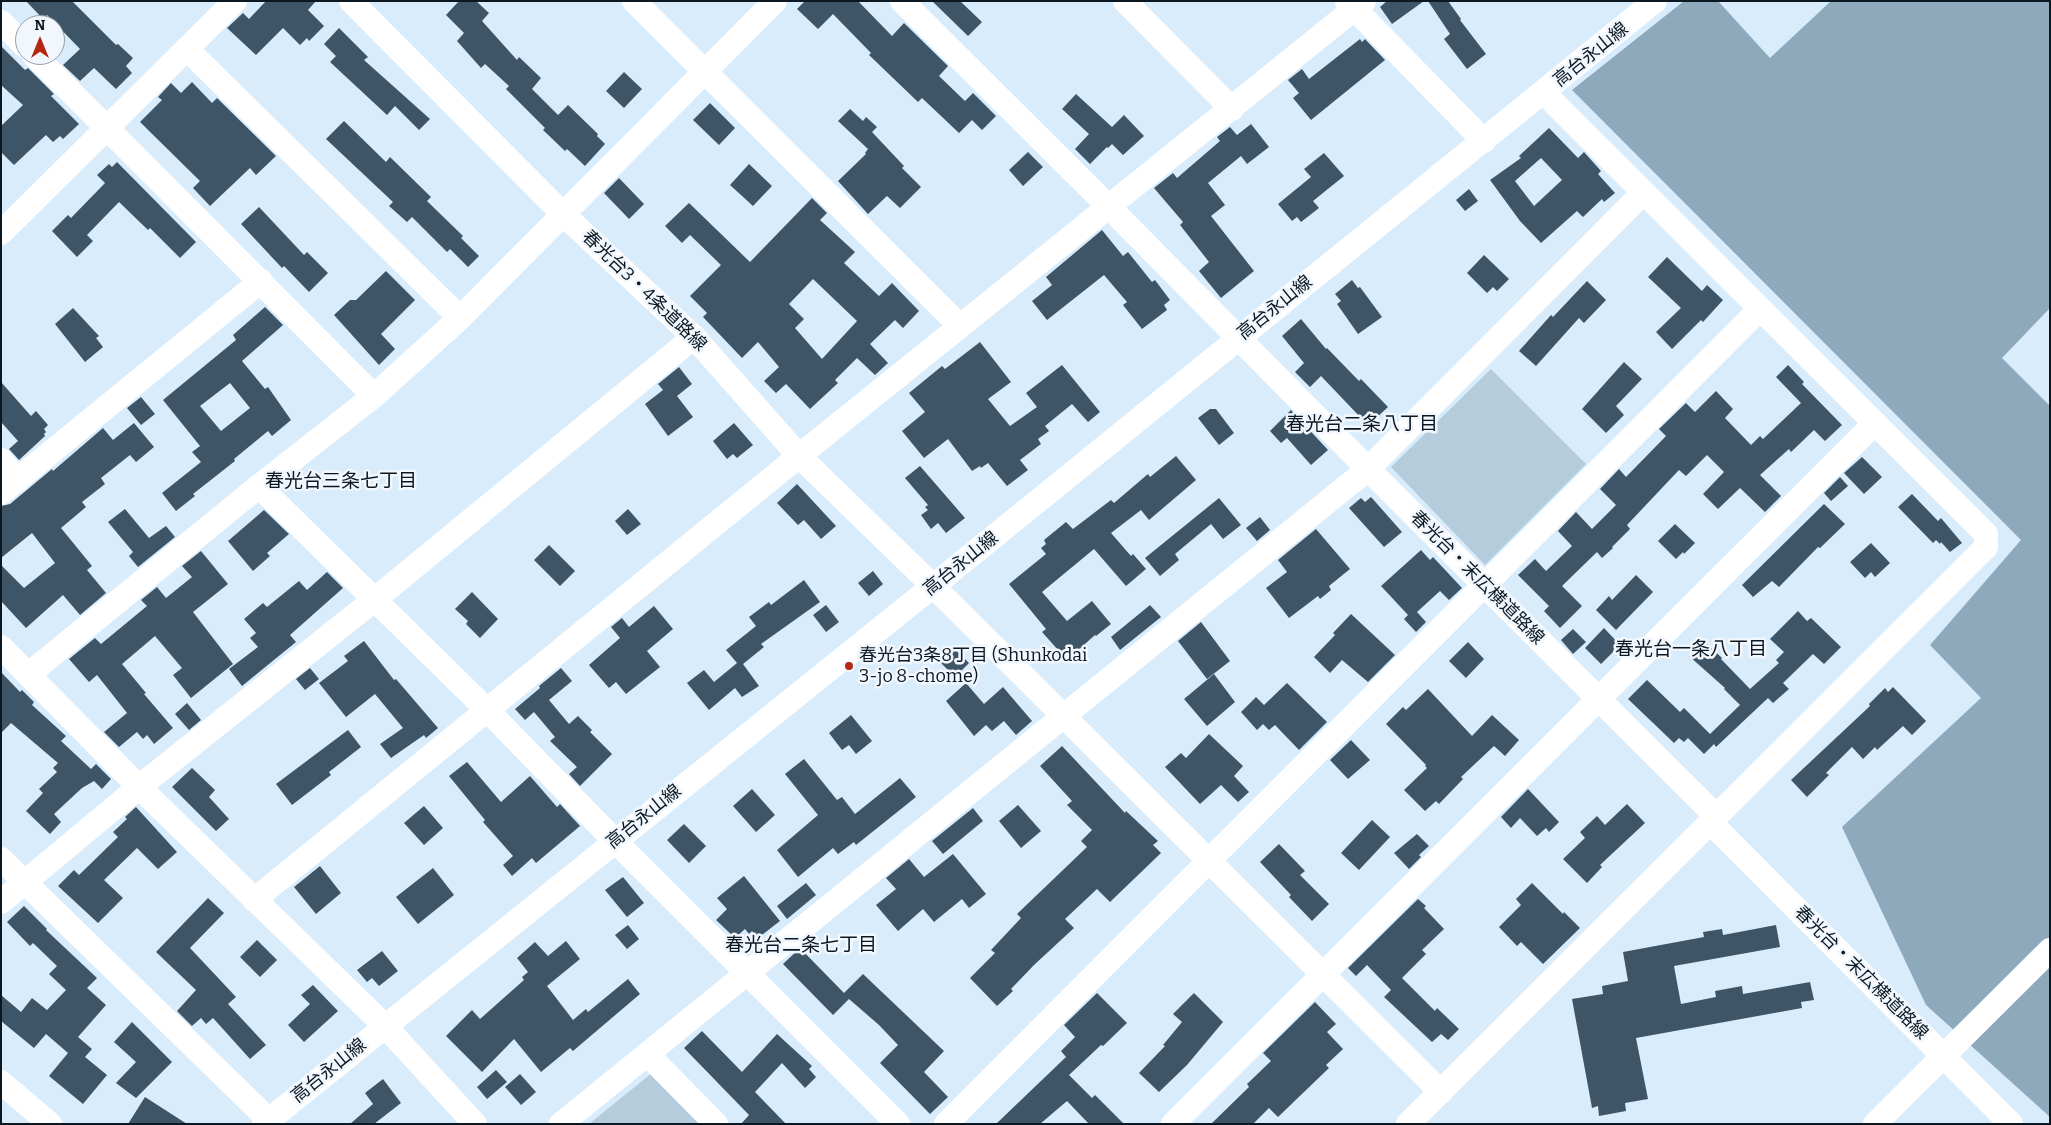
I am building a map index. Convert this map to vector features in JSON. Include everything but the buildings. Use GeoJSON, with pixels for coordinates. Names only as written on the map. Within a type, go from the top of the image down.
{"type":"FeatureCollection","features":[{"type":"Feature","properties":{"kind":"street"},"geometry":{"type":"LineString","coordinates":[[1,234],[235,1]]}},
{"type":"Feature","properties":{"kind":"street","name":"春光台3・4条道路線"},"geometry":{"type":"LineString","coordinates":[[351,1],[564,214],[694,337],[799,456],[933,586],[1441,1092]]}},
{"type":"Feature","properties":{"kind":"street"},"geometry":{"type":"LineString","coordinates":[[634,1],[960,326]]}},
{"type":"Feature","properties":{"kind":"street"},"geometry":{"type":"LineString","coordinates":[[29,674],[259,486],[374,396],[460,318],[775,1]]}},
{"type":"Feature","properties":{"kind":"street","name":"春光台・末広横道路線"},"geometry":{"type":"LineString","coordinates":[[902,1],[1108,206],[1368,470],[1599,699],[1714,820],[2011,1124]]}},
{"type":"Feature","properties":{"kind":"street"},"geometry":{"type":"LineString","coordinates":[[1126,1],[1232,108]]}},
{"type":"Feature","properties":{"kind":"street","name":"高台永山線"},"geometry":{"type":"LineString","coordinates":[[266,1122],[1544,93],[1655,1]]}},
{"type":"Feature","properties":{"kind":"street"},"geometry":{"type":"LineString","coordinates":[[254,900],[799,456],[1232,108],[1355,4],[1484,141]]}},
{"type":"Feature","properties":{"kind":"street"},"geometry":{"type":"LineString","coordinates":[[1,22],[15,36]]}},
{"type":"Feature","properties":{"kind":"street"},"geometry":{"type":"LineString","coordinates":[[187,48],[460,318]]}},
{"type":"Feature","properties":{"kind":"street"},"geometry":{"type":"LineString","coordinates":[[44,65],[374,396]]}},
{"type":"Feature","properties":{"kind":"street"},"geometry":{"type":"LineString","coordinates":[[1408,1124],[1986,547],[1986,534],[1544,93]]}},
{"type":"Feature","properties":{"kind":"street"},"geometry":{"type":"LineString","coordinates":[[561,1124],[1368,470],[1643,193]]}},
{"type":"Feature","properties":{"kind":"street"},"geometry":{"type":"LineString","coordinates":[[1,460],[10,487],[261,281]]}},
{"type":"Feature","properties":{"kind":"street"},"geometry":{"type":"LineString","coordinates":[[946,1124],[1760,309]]}},
{"type":"Feature","properties":{"kind":"street"},"geometry":{"type":"LineString","coordinates":[[1,902],[139,787],[374,600],[694,337]]}},
{"type":"Feature","properties":{"kind":"street"},"geometry":{"type":"LineString","coordinates":[[1173,1124],[1321,974],[1875,423]]}},
{"type":"Feature","properties":{"kind":"street"},"geometry":{"type":"LineString","coordinates":[[259,486],[487,710],[898,1124]]}},
{"type":"Feature","properties":{"kind":"street"},"geometry":{"type":"LineString","coordinates":[[1,647],[139,787],[385,1026],[475,1124]]}},
{"type":"Feature","properties":{"kind":"street"},"geometry":{"type":"LineString","coordinates":[[1,859],[266,1122]]}},
{"type":"Feature","properties":{"kind":"street"},"geometry":{"type":"LineString","coordinates":[[1875,1124],[2050,950]]}},
{"type":"Feature","properties":{"kind":"street"},"geometry":{"type":"LineString","coordinates":[[647,1054],[716,1124]]}},
{"type":"Feature","properties":{"kind":"street"},"geometry":{"type":"LineString","coordinates":[[1,1082],[50,1124]]}},
{"type":"Feature","properties":{"kind":"shaded area"},"geometry":{"type":"Polygon","coordinates":[[[1684,1],[1718,1],[1770,58],[1831,1],[2050,1],[2050,308],[2002,358],[2050,406],[2050,1117],[1926,1005],[1842,827],[1981,698],[1930,645],[2021,540],[1572,90],[1684,1]]]}},
{"type":"Feature","properties":{"kind":"shaded area"},"geometry":{"type":"Polygon","coordinates":[[[1491,369],[1586,464],[1485,565],[1391,467],[1491,369]]]}},
{"type":"Feature","properties":{"kind":"shaded area"},"geometry":{"type":"Polygon","coordinates":[[[652,1073],[701,1124],[589,1124],[652,1073]]]}},
{"type":"Feature","properties":{"kind":"place","name":"春光台3条8丁目 (Shunkodai 3-jo 8-chome)"},"geometry":{"type":"Point","coordinates":[849,666]}},
{"type":"Feature","properties":{"kind":"district","name":"春光台二条八丁目"},"geometry":{"type":"Point","coordinates":[1362,425]}},
{"type":"Feature","properties":{"kind":"district","name":"春光台三条七丁目"},"geometry":{"type":"Point","coordinates":[341,482]}},
{"type":"Feature","properties":{"kind":"district","name":"春光台一条八丁目"},"geometry":{"type":"Point","coordinates":[1691,650]}},
{"type":"Feature","properties":{"kind":"district","name":"春光台二条七丁目"},"geometry":{"type":"Point","coordinates":[801,946]}}]}
